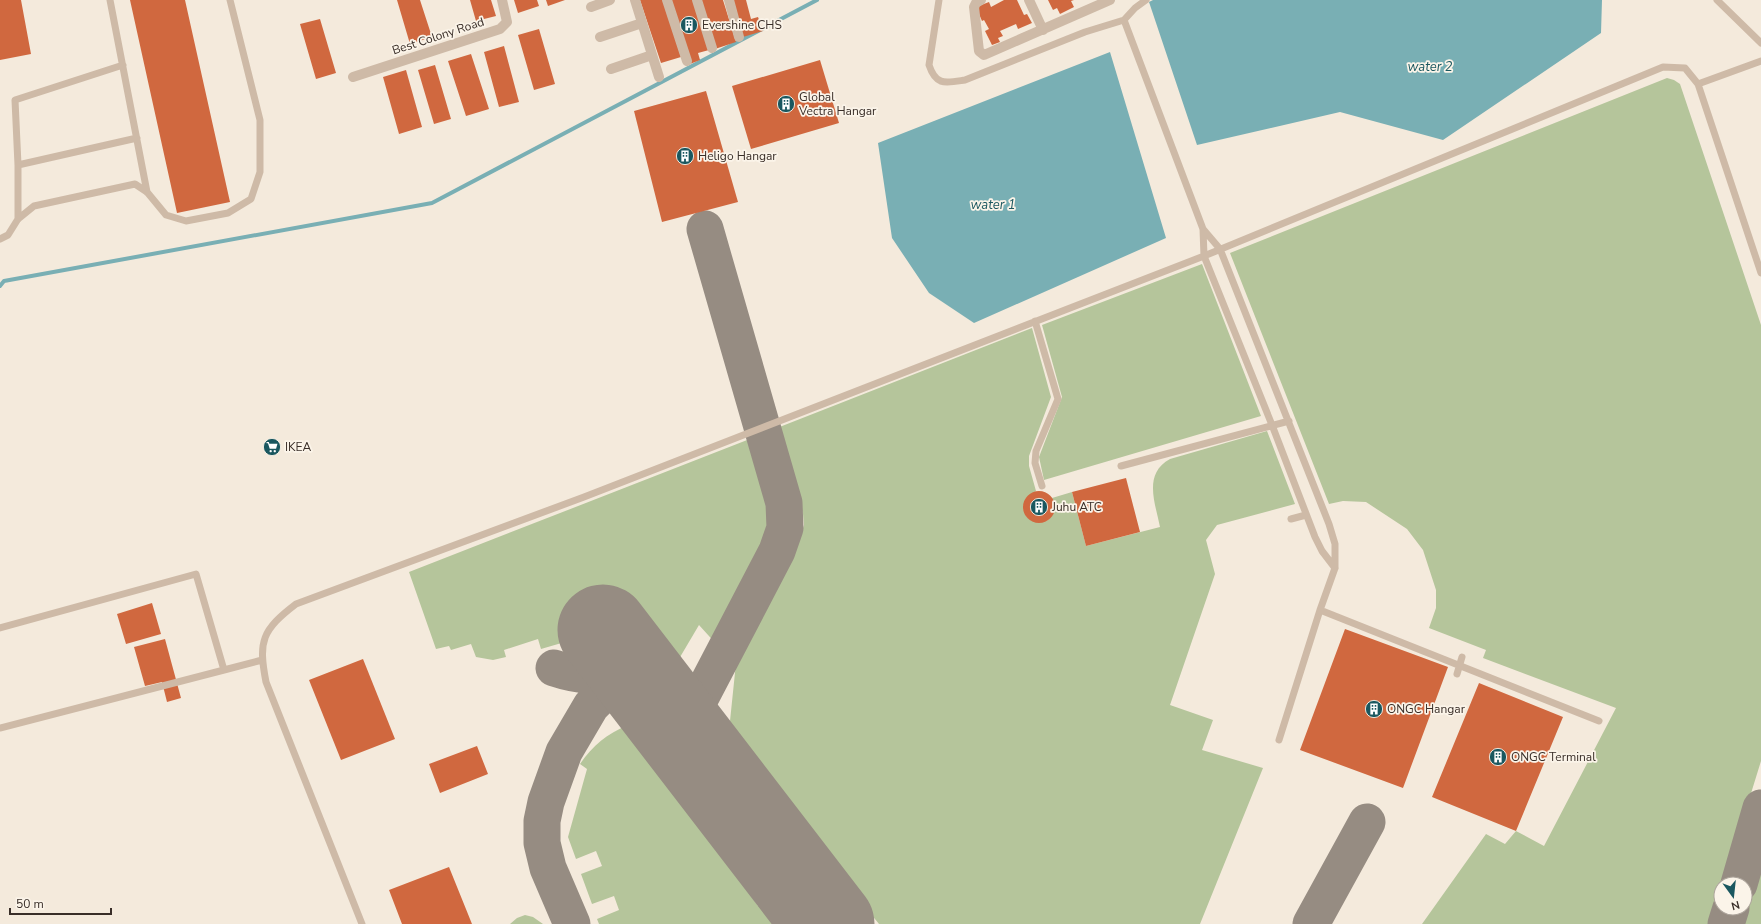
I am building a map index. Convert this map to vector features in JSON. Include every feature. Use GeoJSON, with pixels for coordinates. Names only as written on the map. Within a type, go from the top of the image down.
{"type":"FeatureCollection","features":[{"type":"Feature","properties":{"kind":"street","name":"Best Colony Road"},"geometry":{"type":"LineString","coordinates":[[353,77],[500,29],[507,22],[502,0]]}},
{"type":"Feature","properties":{"kind":"street"},"geometry":{"type":"LineString","coordinates":[[591,7],[610,0]]}},
{"type":"Feature","properties":{"kind":"street"},"geometry":{"type":"LineString","coordinates":[[635,0],[659,77]]}},
{"type":"Feature","properties":{"kind":"street"},"geometry":{"type":"LineString","coordinates":[[667,0],[687,61]]}},
{"type":"Feature","properties":{"kind":"street"},"geometry":{"type":"LineString","coordinates":[[697,0],[712,48]]}},
{"type":"Feature","properties":{"kind":"street"},"geometry":{"type":"LineString","coordinates":[[729,0],[739,37]]}},
{"type":"Feature","properties":{"kind":"street"},"geometry":{"type":"LineString","coordinates":[[981,0],[976,3],[974,7],[979,51],[984,55],[1043,30],[1090,4],[1110,0]]}},
{"type":"Feature","properties":{"kind":"street"},"geometry":{"type":"LineString","coordinates":[[1029,0],[1043,30]]}},
{"type":"Feature","properties":{"kind":"street"},"geometry":{"type":"LineString","coordinates":[[600,37],[642,23]]}},
{"type":"Feature","properties":{"kind":"street"},"geometry":{"type":"LineString","coordinates":[[611,69],[652,55]]}},
{"type":"Feature","properties":{"kind":"lane"},"geometry":{"type":"LineString","coordinates":[[110,0],[147,192]]}},
{"type":"Feature","properties":{"kind":"lane"},"geometry":{"type":"LineString","coordinates":[[0,239],[8,235],[18,218],[34,206],[135,184],[147,192],[166,215],[186,221],[228,212],[251,199],[260,172],[260,120],[230,0]]}},
{"type":"Feature","properties":{"kind":"lane"},"geometry":{"type":"LineString","coordinates":[[938,0],[929,65],[932,75],[938,80],[946,83],[965,80],[1084,32],[1124,20],[1135,8],[1146,0]]}},
{"type":"Feature","properties":{"kind":"lane"},"geometry":{"type":"LineString","coordinates":[[1717,0],[1761,43]]}},
{"type":"Feature","properties":{"kind":"lane"},"geometry":{"type":"LineString","coordinates":[[1124,20],[1203,229],[1204,256],[1272,425],[1306,515],[1322,551],[1335,568]]}},
{"type":"Feature","properties":{"kind":"lane"},"geometry":{"type":"LineString","coordinates":[[1698,84],[1761,61]]}},
{"type":"Feature","properties":{"kind":"lane"},"geometry":{"type":"LineString","coordinates":[[18,218],[18,165],[15,100],[122,65]]}},
{"type":"Feature","properties":{"kind":"lane"},"geometry":{"type":"LineString","coordinates":[[362,924],[266,682],[262,660],[265,635],[278,618],[296,604],[577,500],[1204,256],[1663,67],[1684,68],[1698,84],[1761,273]]}},
{"type":"Feature","properties":{"kind":"lane"},"geometry":{"type":"LineString","coordinates":[[18,165],[137,138]]}},
{"type":"Feature","properties":{"kind":"lane"},"geometry":{"type":"LineString","coordinates":[[1203,229],[1220,249],[1289,421],[1329,524],[1335,544],[1335,568],[1320,610],[1280,740]]}},
{"type":"Feature","properties":{"kind":"lane"},"geometry":{"type":"LineString","coordinates":[[1035,322],[1058,399],[1036,451],[1035,463],[1042,486]]}},
{"type":"Feature","properties":{"kind":"lane"},"geometry":{"type":"LineString","coordinates":[[1121,466],[1289,421]]}},
{"type":"Feature","properties":{"kind":"lane"},"geometry":{"type":"LineString","coordinates":[[1291,519],[1306,515]]}},
{"type":"Feature","properties":{"kind":"lane"},"geometry":{"type":"LineString","coordinates":[[0,628],[196,574],[224,670]]}},
{"type":"Feature","properties":{"kind":"lane"},"geometry":{"type":"LineString","coordinates":[[1320,610],[1461,661],[1600,721]]}},
{"type":"Feature","properties":{"kind":"lane"},"geometry":{"type":"LineString","coordinates":[[0,728],[262,660]]}},
{"type":"Feature","properties":{"kind":"lane"},"geometry":{"type":"LineString","coordinates":[[1457,674],[1461,661]]}},
{"type":"Feature","properties":{"kind":"green space"},"geometry":{"type":"Polygon","coordinates":[[[1667,78],[1680,84],[1761,325],[1761,761],[1725,876],[1713,876],[1713,916],[1711,924],[1422,924],[1486,834],[1505,844],[1516,831],[1544,846],[1616,708],[1483,658],[1486,650],[1429,628],[1436,608],[1436,590],[1423,550],[1407,529],[1366,502],[1343,501],[1329,504],[1230,253],[1667,78]]]}},
{"type":"Feature","properties":{"kind":"green space"},"geometry":{"type":"Polygon","coordinates":[[[1202,264],[1261,416],[1044,480],[1039,457],[1062,397],[1042,325],[1202,264]]]}},
{"type":"Feature","properties":{"kind":"green space"},"geometry":{"type":"Polygon","coordinates":[[[1032,328],[1051,397],[1029,456],[1029,466],[1036,491],[1026,498],[1024,510],[1025,514],[1032,521],[1042,522],[1048,520],[1054,510],[1052,498],[1072,492],[1086,546],[1160,527],[1153,489],[1156,472],[1162,465],[1170,459],[1267,431],[1295,504],[1217,525],[1206,540],[1215,574],[1170,705],[1213,720],[1202,750],[1263,768],[1200,924],[879,924],[746,759],[732,736],[730,721],[736,663],[798,544],[804,525],[803,514],[777,428],[1032,328]]]}},
{"type":"Feature","properties":{"kind":"green space"},"geometry":{"type":"Polygon","coordinates":[[[760,435],[779,517],[773,547],[718,646],[699,625],[673,669],[621,601],[576,636],[565,642],[541,649],[538,639],[504,650],[506,657],[493,660],[476,657],[471,644],[451,650],[449,646],[436,649],[409,572],[760,435]]]}},
{"type":"Feature","properties":{"kind":"green space"},"geometry":{"type":"Polygon","coordinates":[[[628,725],[635,725],[641,728],[748,877],[746,888],[758,906],[775,908],[788,924],[599,924],[597,919],[619,910],[614,896],[592,904],[581,874],[602,866],[596,851],[576,859],[568,837],[587,769],[580,764],[590,751],[601,741],[613,732],[628,725]]]}},
{"type":"Feature","properties":{"kind":"green space"},"geometry":{"type":"Polygon","coordinates":[[[1761,854],[1761,924],[1741,924],[1743,916],[1753,916],[1753,882],[1761,854]]]}},
{"type":"Feature","properties":{"kind":"green space"},"geometry":{"type":"Polygon","coordinates":[[[525,915],[533,917],[543,924],[510,924],[517,918],[525,915]]]}},
{"type":"Feature","properties":{"kind":"water","name":"water 2"},"geometry":{"type":"Polygon","coordinates":[[[1153,0],[1602,0],[1601,33],[1443,140],[1340,112],[1197,145],[1149,2],[1153,0]]]}},
{"type":"Feature","properties":{"kind":"water","name":"water 1"},"geometry":{"type":"Polygon","coordinates":[[[1110,52],[1166,238],[974,323],[929,293],[892,238],[878,143],[1110,52]]]}},
{"type":"Feature","properties":{"kind":"building"},"geometry":{"type":"Polygon","coordinates":[[[0,0],[21,0],[31,54],[0,60],[0,0]]]}},
{"type":"Feature","properties":{"kind":"building"},"geometry":{"type":"Polygon","coordinates":[[[130,0],[185,0],[230,202],[177,213],[130,0]]]}},
{"type":"Feature","properties":{"kind":"building"},"geometry":{"type":"Polygon","coordinates":[[[397,0],[420,0],[432,37],[410,44],[397,0]]]}},
{"type":"Feature","properties":{"kind":"building"},"geometry":{"type":"Polygon","coordinates":[[[470,0],[491,0],[496,16],[476,21],[470,0]]]}},
{"type":"Feature","properties":{"kind":"building"},"geometry":{"type":"Polygon","coordinates":[[[514,0],[537,0],[539,6],[518,13],[514,0]]]}},
{"type":"Feature","properties":{"kind":"building"},"geometry":{"type":"Polygon","coordinates":[[[546,0],[565,0],[548,6],[546,0]]]}},
{"type":"Feature","properties":{"kind":"building"},"geometry":{"type":"Polygon","coordinates":[[[640,0],[663,0],[681,57],[661,63],[640,0]]]}},
{"type":"Feature","properties":{"kind":"building","name":"Evershine CHS"},"geometry":{"type":"Polygon","coordinates":[[[670,0],[693,0],[709,50],[698,53],[700,60],[690,64],[670,0]]]}},
{"type":"Feature","properties":{"kind":"building"},"geometry":{"type":"Polygon","coordinates":[[[700,0],[723,0],[736,42],[715,49],[700,0]]]}},
{"type":"Feature","properties":{"kind":"building"},"geometry":{"type":"Polygon","coordinates":[[[732,0],[746,0],[751,19],[758,17],[763,31],[743,37],[732,0]]]}},
{"type":"Feature","properties":{"kind":"building"},"geometry":{"type":"Polygon","coordinates":[[[1004,0],[1017,0],[1024,15],[1027,14],[1032,23],[1018,29],[1016,24],[1000,31],[1003,36],[998,38],[1000,42],[992,45],[985,31],[989,29],[984,20],[982,21],[976,7],[989,2],[991,7],[1004,0]]]}},
{"type":"Feature","properties":{"kind":"building"},"geometry":{"type":"Polygon","coordinates":[[[1048,0],[1074,0],[1071,1],[1074,7],[1060,14],[1057,8],[1053,10],[1048,0]]]}},
{"type":"Feature","properties":{"kind":"building"},"geometry":{"type":"Polygon","coordinates":[[[320,19],[336,73],[316,79],[300,24],[320,19]]]}},
{"type":"Feature","properties":{"kind":"building"},"geometry":{"type":"Polygon","coordinates":[[[539,29],[555,84],[534,90],[518,35],[539,29]]]}},
{"type":"Feature","properties":{"kind":"building"},"geometry":{"type":"Polygon","coordinates":[[[504,46],[519,102],[499,107],[484,52],[504,46]]]}},
{"type":"Feature","properties":{"kind":"building"},"geometry":{"type":"Polygon","coordinates":[[[471,54],[489,109],[466,116],[448,61],[471,54]]]}},
{"type":"Feature","properties":{"kind":"building","name":"Global Vectra Hangar"},"geometry":{"type":"Polygon","coordinates":[[[820,60],[839,123],[751,149],[732,86],[820,60]]]}},
{"type":"Feature","properties":{"kind":"building"},"geometry":{"type":"Polygon","coordinates":[[[435,65],[451,119],[434,124],[418,70],[435,65]]]}},
{"type":"Feature","properties":{"kind":"building"},"geometry":{"type":"Polygon","coordinates":[[[406,70],[422,127],[399,134],[383,77],[406,70]]]}},
{"type":"Feature","properties":{"kind":"building","name":"Heligo Hangar"},"geometry":{"type":"Polygon","coordinates":[[[706,91],[738,202],[662,222],[634,111],[706,91]]]}},
{"type":"Feature","properties":{"kind":"building"},"geometry":{"type":"Polygon","coordinates":[[[1126,478],[1140,532],[1086,546],[1072,492],[1126,478]]]}},
{"type":"Feature","properties":{"kind":"building","name":"Juhu ATC"},"geometry":{"type":"Polygon","coordinates":[[[1036,491],[1042,491],[1052,498],[1055,507],[1054,513],[1048,520],[1042,523],[1036,523],[1026,516],[1023,510],[1023,504],[1030,494],[1036,491]]]}},
{"type":"Feature","properties":{"kind":"building"},"geometry":{"type":"Polygon","coordinates":[[[152,603],[161,634],[126,644],[117,614],[152,603]]]}},
{"type":"Feature","properties":{"kind":"building","name":"ONGC Hangar"},"geometry":{"type":"Polygon","coordinates":[[[1345,629],[1448,667],[1403,788],[1300,750],[1345,629]]]}},
{"type":"Feature","properties":{"kind":"building"},"geometry":{"type":"Polygon","coordinates":[[[165,639],[181,698],[167,702],[162,682],[145,686],[134,647],[165,639]]]}},
{"type":"Feature","properties":{"kind":"building"},"geometry":{"type":"Polygon","coordinates":[[[363,659],[395,739],[341,760],[309,680],[363,659]]]}},
{"type":"Feature","properties":{"kind":"building","name":"ONGC Terminal"},"geometry":{"type":"Polygon","coordinates":[[[1479,683],[1563,717],[1516,831],[1432,797],[1479,683]]]}},
{"type":"Feature","properties":{"kind":"building"},"geometry":{"type":"Polygon","coordinates":[[[477,746],[488,774],[440,793],[429,764],[477,746]]]}},
{"type":"Feature","properties":{"kind":"building"},"geometry":{"type":"Polygon","coordinates":[[[449,867],[472,924],[402,924],[389,890],[449,867]]]}},
{"type":"Feature","properties":{"kind":"waterway"},"geometry":{"type":"LineString","coordinates":[[0,286],[4,281],[432,203],[817,0]]}},
{"type":"Feature","properties":{"kind":"taxiway"},"geometry":{"type":"LineString","coordinates":[[682,733],[777,551],[785,528],[784,503],[705,229]]}},
{"type":"Feature","properties":{"kind":"taxiway"},"geometry":{"type":"LineString","coordinates":[[554,668],[575,674],[593,675],[631,666]]}},
{"type":"Feature","properties":{"kind":"taxiway"},"geometry":{"type":"LineString","coordinates":[[572,924],[548,868],[542,843],[542,821],[546,802],[564,752],[591,706],[631,666]]}},
{"type":"Feature","properties":{"kind":"taxiway"},"geometry":{"type":"LineString","coordinates":[[1741,876],[1761,808]]}},
{"type":"Feature","properties":{"kind":"taxiway"},"geometry":{"type":"LineString","coordinates":[[1311,924],[1367,822]]}},
{"type":"Feature","properties":{"kind":"taxiway"},"geometry":{"type":"LineString","coordinates":[[1726,924],[1728,916]]}},
{"type":"Feature","properties":{"kind":"runway"},"geometry":{"type":"LineString","coordinates":[[603,630],[829,924]]}},
{"type":"Feature","properties":{"kind":"place","name":"Evershine CHS"},"geometry":{"type":"Point","coordinates":[689,25]}},
{"type":"Feature","properties":{"kind":"place","name":"Global Vectra Hangar"},"geometry":{"type":"Point","coordinates":[786,104]}},
{"type":"Feature","properties":{"kind":"place","name":"Heligo Hangar"},"geometry":{"type":"Point","coordinates":[685,156]}},
{"type":"Feature","properties":{"kind":"place","name":"IKEA"},"geometry":{"type":"Point","coordinates":[272,447]}},
{"type":"Feature","properties":{"kind":"place","name":"Juhu ATC"},"geometry":{"type":"Point","coordinates":[1039,507]}},
{"type":"Feature","properties":{"kind":"place","name":"ONGC Hangar"},"geometry":{"type":"Point","coordinates":[1374,709]}},
{"type":"Feature","properties":{"kind":"place","name":"ONGC Terminal"},"geometry":{"type":"Point","coordinates":[1498,757]}}]}
